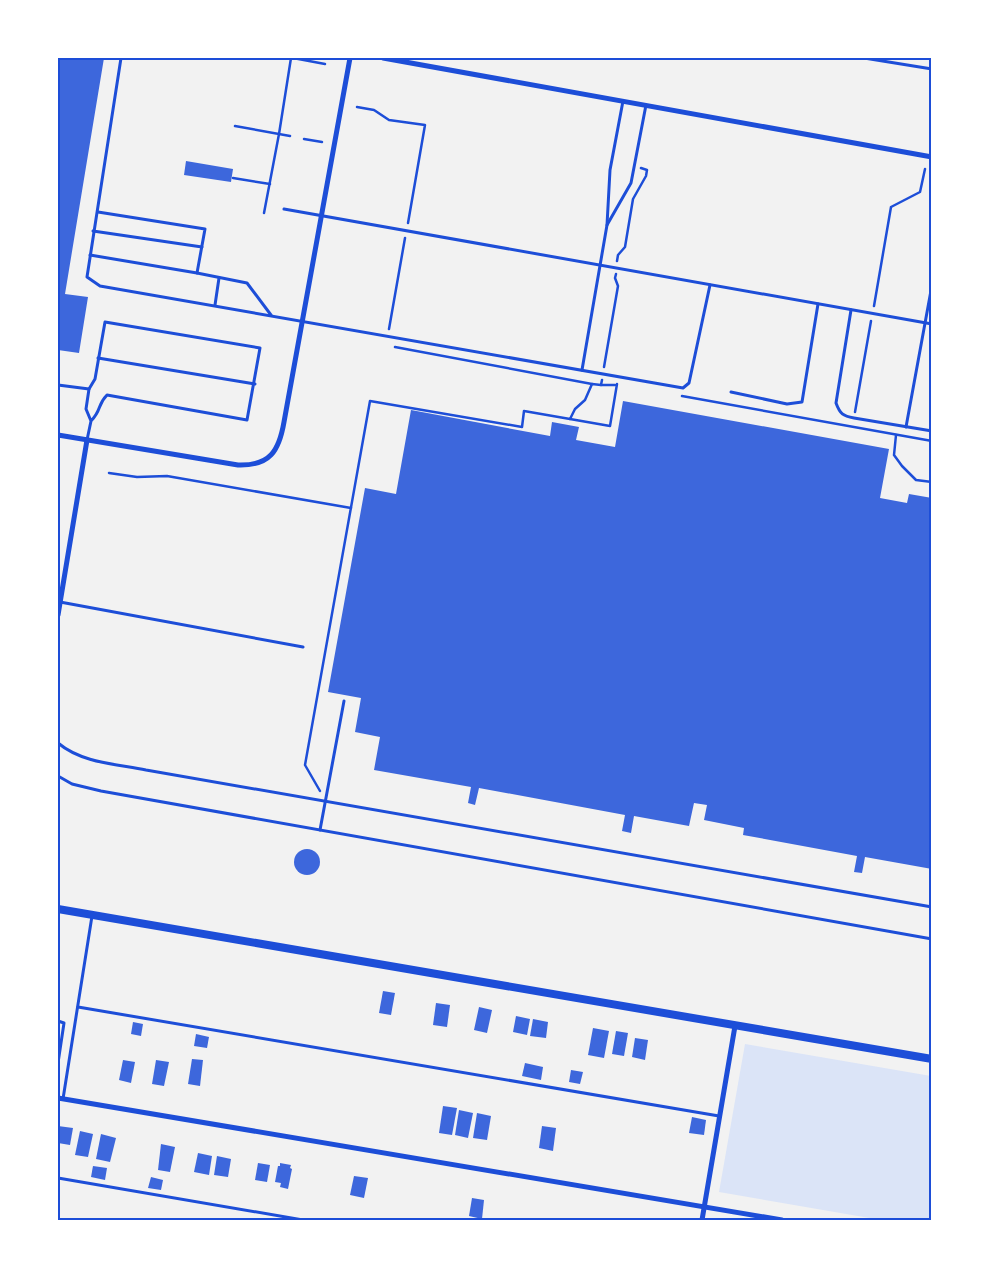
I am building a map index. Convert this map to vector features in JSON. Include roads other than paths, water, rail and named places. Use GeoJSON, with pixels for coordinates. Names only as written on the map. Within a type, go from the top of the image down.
{"type":"FeatureCollection","features":[{"type":"Feature","properties":{"kind":"street"},"geometry":{"type":"LineString","coordinates":[[58,435],[222,463],[251,466],[261,463],[275,451],[282,434],[350,58]]}},
{"type":"Feature","properties":{"kind":"street"},"geometry":{"type":"LineString","coordinates":[[383,58],[932,157]]}},
{"type":"Feature","properties":{"kind":"street"},"geometry":{"type":"LineString","coordinates":[[58,615],[87,440]]}},
{"type":"Feature","properties":{"kind":"street"},"geometry":{"type":"LineString","coordinates":[[58,909],[932,1059]]}},
{"type":"Feature","properties":{"kind":"street"},"geometry":{"type":"LineString","coordinates":[[702,1220],[735,1026]]}},
{"type":"Feature","properties":{"kind":"street"},"geometry":{"type":"LineString","coordinates":[[60,1098],[782,1220]]}},
{"type":"Feature","properties":{"kind":"lane"},"geometry":{"type":"LineString","coordinates":[[121,58],[98,212],[86,277],[100,286],[683,388],[689,383],[710,285]]}},
{"type":"Feature","properties":{"kind":"lane"},"geometry":{"type":"LineString","coordinates":[[864,58],[932,69]]}},
{"type":"Feature","properties":{"kind":"lane"},"geometry":{"type":"LineString","coordinates":[[582,370],[607,225],[610,170],[623,101]]}},
{"type":"Feature","properties":{"kind":"lane"},"geometry":{"type":"LineString","coordinates":[[607,225],[631,183],[646,105]]}},
{"type":"Feature","properties":{"kind":"lane"},"geometry":{"type":"LineString","coordinates":[[284,209],[932,324]]}},
{"type":"Feature","properties":{"kind":"lane"},"geometry":{"type":"LineString","coordinates":[[98,212],[205,230],[197,273]]}},
{"type":"Feature","properties":{"kind":"lane"},"geometry":{"type":"LineString","coordinates":[[93,232],[202,246]]}},
{"type":"Feature","properties":{"kind":"lane"},"geometry":{"type":"LineString","coordinates":[[90,255],[248,283],[271,316]]}},
{"type":"Feature","properties":{"kind":"lane"},"geometry":{"type":"LineString","coordinates":[[215,306],[219,278]]}},
{"type":"Feature","properties":{"kind":"lane"},"geometry":{"type":"LineString","coordinates":[[906,427],[932,285]]}},
{"type":"Feature","properties":{"kind":"lane"},"geometry":{"type":"LineString","coordinates":[[731,392],[787,404],[802,402],[818,304]]}},
{"type":"Feature","properties":{"kind":"lane"},"geometry":{"type":"LineString","coordinates":[[851,310],[836,403],[839,412],[843,416],[932,431]]}},
{"type":"Feature","properties":{"kind":"lane"},"geometry":{"type":"LineString","coordinates":[[87,440],[90,421],[86,409],[89,390],[95,379],[105,322],[260,348],[248,420],[108,395],[100,402],[99,412],[90,421]]}},
{"type":"Feature","properties":{"kind":"lane"},"geometry":{"type":"LineString","coordinates":[[98,358],[254,384]]}},
{"type":"Feature","properties":{"kind":"lane"},"geometry":{"type":"LineString","coordinates":[[58,385],[89,390]]}},
{"type":"Feature","properties":{"kind":"lane"},"geometry":{"type":"LineString","coordinates":[[60,602],[303,647]]}},
{"type":"Feature","properties":{"kind":"lane"},"geometry":{"type":"LineString","coordinates":[[320,830],[344,701]]}},
{"type":"Feature","properties":{"kind":"lane"},"geometry":{"type":"LineString","coordinates":[[58,743],[68,751],[85,758],[326,802],[932,907]]}},
{"type":"Feature","properties":{"kind":"lane"},"geometry":{"type":"LineString","coordinates":[[58,776],[72,784],[86,788],[932,939]]}},
{"type":"Feature","properties":{"kind":"lane"},"geometry":{"type":"LineString","coordinates":[[60,1098],[78,1007],[92,915]]}},
{"type":"Feature","properties":{"kind":"lane"},"geometry":{"type":"LineString","coordinates":[[78,1007],[720,1116]]}},
{"type":"Feature","properties":{"kind":"lane"},"geometry":{"type":"LineString","coordinates":[[58,1021],[64,1022],[58,1063]]}},
{"type":"Feature","properties":{"kind":"lane"},"geometry":{"type":"LineString","coordinates":[[58,1178],[303,1220]]}}]}
